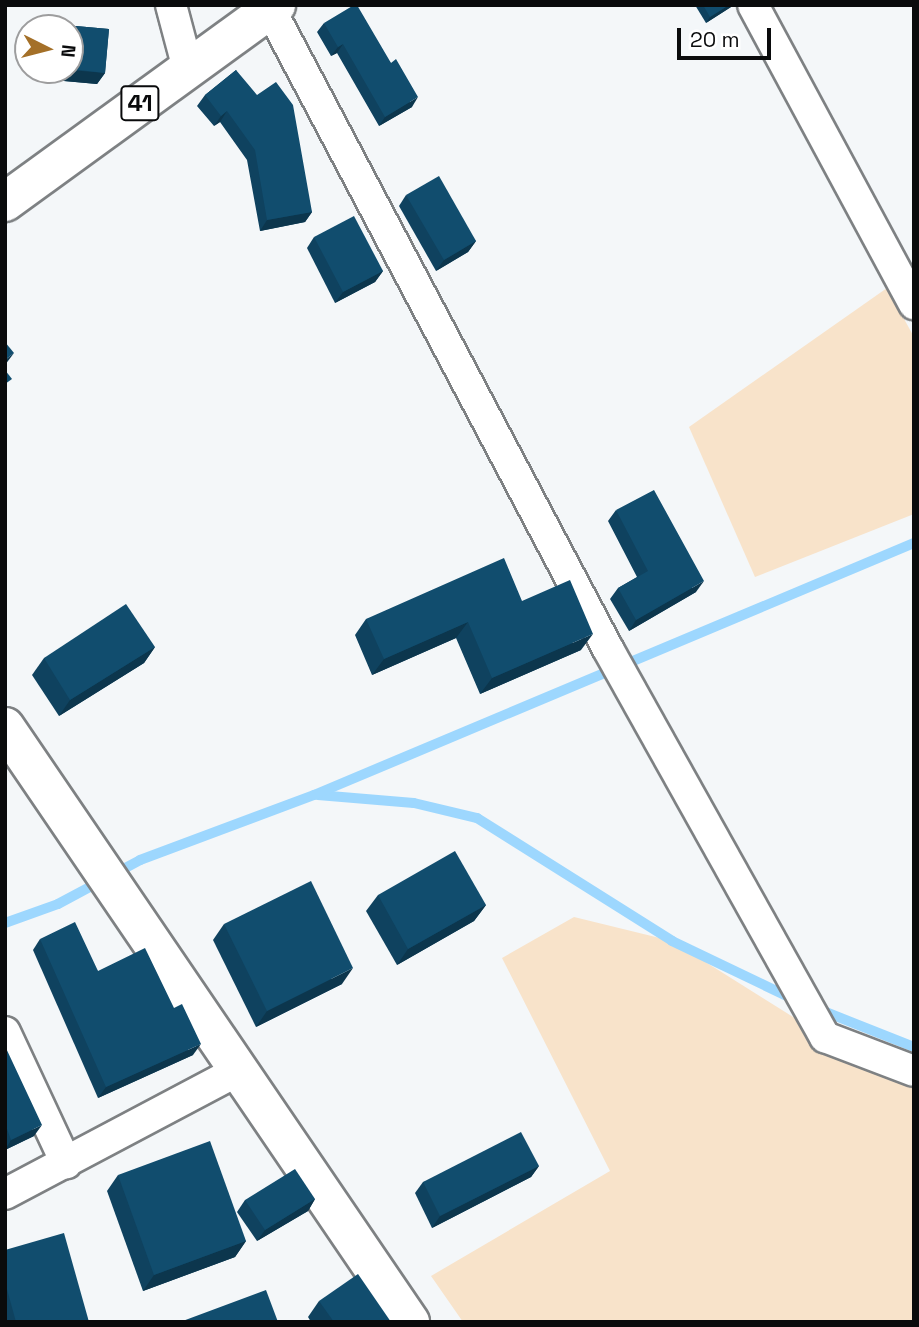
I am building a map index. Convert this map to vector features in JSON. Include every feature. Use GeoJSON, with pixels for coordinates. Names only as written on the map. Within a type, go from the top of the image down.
{"type":"FeatureCollection","features":[{"type":"Feature","properties":{"kind":"street"},"geometry":{"type":"LineString","coordinates":[[171,5],[188,69]]}},
{"type":"Feature","properties":{"kind":"street"},"geometry":{"type":"LineString","coordinates":[[754,5],[914,304]]}},
{"type":"Feature","properties":{"kind":"street"},"geometry":{"type":"LineString","coordinates":[[273,7],[608,649],[825,1037],[914,1071]]}},
{"type":"Feature","properties":{"kind":"street","name":"41"},"geometry":{"type":"LineString","coordinates":[[5,202],[273,7]]}},
{"type":"Feature","properties":{"kind":"street"},"geometry":{"type":"LineString","coordinates":[[5,727],[410,1322]]}},
{"type":"Feature","properties":{"kind":"street"},"geometry":{"type":"LineString","coordinates":[[5,1032],[66,1163]]}},
{"type":"Feature","properties":{"kind":"street"},"geometry":{"type":"LineString","coordinates":[[5,1194],[239,1070]]}},
{"type":"Feature","properties":{"kind":"shaded area"},"geometry":{"type":"Polygon","coordinates":[[[887,288],[914,337],[914,514],[755,577],[689,427],[887,288]]]}},
{"type":"Feature","properties":{"kind":"shaded area"},"geometry":{"type":"Polygon","coordinates":[[[574,917],[672,941],[825,1037],[914,1082],[914,1322],[463,1322],[431,1276],[610,1171],[502,958],[574,917]]]}},
{"type":"Feature","properties":{"kind":"building"},"geometry":{"type":"Polygon","coordinates":[[[357,5],[391,63],[396,59],[418,97],[385,117],[343,44],[338,47],[324,23],[357,5]]]}},
{"type":"Feature","properties":{"kind":"building"},"geometry":{"type":"Polygon","coordinates":[[[703,5],[729,5],[710,17],[703,5]]]}},
{"type":"Feature","properties":{"kind":"building"},"geometry":{"type":"Polygon","coordinates":[[[84,27],[109,29],[105,73],[84,71],[84,27]]]}},
{"type":"Feature","properties":{"kind":"building"},"geometry":{"type":"Polygon","coordinates":[[[236,70],[257,95],[276,82],[293,105],[312,212],[267,220],[255,150],[227,111],[221,116],[205,95],[236,70]]]}},
{"type":"Feature","properties":{"kind":"building"},"geometry":{"type":"Polygon","coordinates":[[[439,176],[476,241],[444,260],[406,195],[439,176]]]}},
{"type":"Feature","properties":{"kind":"building"},"geometry":{"type":"Polygon","coordinates":[[[354,216],[383,271],[343,292],[314,237],[354,216]]]}},
{"type":"Feature","properties":{"kind":"building"},"geometry":{"type":"Polygon","coordinates":[[[5,342],[14,353],[5,360],[5,342]]]}},
{"type":"Feature","properties":{"kind":"building"},"geometry":{"type":"Polygon","coordinates":[[[5,370],[12,379],[5,384],[5,370]]]}},
{"type":"Feature","properties":{"kind":"building"},"geometry":{"type":"Polygon","coordinates":[[[654,490],[704,581],[636,620],[618,588],[648,571],[616,510],[654,490]]]}},
{"type":"Feature","properties":{"kind":"building"},"geometry":{"type":"Polygon","coordinates":[[[504,558],[522,601],[570,580],[593,634],[492,678],[468,622],[384,659],[366,619],[504,558]]]}},
{"type":"Feature","properties":{"kind":"building"},"geometry":{"type":"Polygon","coordinates":[[[126,604],[155,647],[70,700],[44,658],[126,604]]]}},
{"type":"Feature","properties":{"kind":"building"},"geometry":{"type":"Polygon","coordinates":[[[455,851],[486,905],[408,949],[378,895],[455,851]]]}},
{"type":"Feature","properties":{"kind":"building"},"geometry":{"type":"Polygon","coordinates":[[[311,881],[353,968],[267,1011],[224,924],[311,881]]]}},
{"type":"Feature","properties":{"kind":"building"},"geometry":{"type":"Polygon","coordinates":[[[75,922],[98,971],[145,948],[174,1008],[182,1004],[201,1044],[106,1087],[40,939],[75,922]]]}},
{"type":"Feature","properties":{"kind":"building"},"geometry":{"type":"Polygon","coordinates":[[[5,1046],[42,1125],[11,1140],[7,1129],[5,1130],[5,1046]]]}},
{"type":"Feature","properties":{"kind":"building"},"geometry":{"type":"Polygon","coordinates":[[[521,1132],[539,1166],[440,1216],[423,1182],[521,1132]]]}},
{"type":"Feature","properties":{"kind":"building"},"geometry":{"type":"Polygon","coordinates":[[[210,1141],[246,1241],[154,1275],[118,1175],[210,1141]]]}},
{"type":"Feature","properties":{"kind":"building"},"geometry":{"type":"Polygon","coordinates":[[[295,1169],[315,1199],[265,1230],[245,1200],[295,1169]]]}},
{"type":"Feature","properties":{"kind":"building"},"geometry":{"type":"Polygon","coordinates":[[[64,1233],[89,1322],[16,1322],[5,1282],[5,1250],[64,1233]]]}},
{"type":"Feature","properties":{"kind":"building"},"geometry":{"type":"Polygon","coordinates":[[[358,1274],[391,1322],[334,1322],[319,1301],[358,1274]]]}},
{"type":"Feature","properties":{"kind":"building"},"geometry":{"type":"Polygon","coordinates":[[[266,1290],[278,1322],[180,1322],[266,1290]]]}},
{"type":"Feature","properties":{"kind":"waterway"},"geometry":{"type":"LineString","coordinates":[[114,874],[140,860],[314,795],[914,543]]}},
{"type":"Feature","properties":{"kind":"waterway"},"geometry":{"type":"LineString","coordinates":[[318,795],[414,803],[477,818],[672,941],[795,1000]]}},
{"type":"Feature","properties":{"kind":"waterway"},"geometry":{"type":"LineString","coordinates":[[5,923],[58,904],[101,881]]}},
{"type":"Feature","properties":{"kind":"waterway"},"geometry":{"type":"LineString","coordinates":[[818,1009],[914,1047]]}}]}
